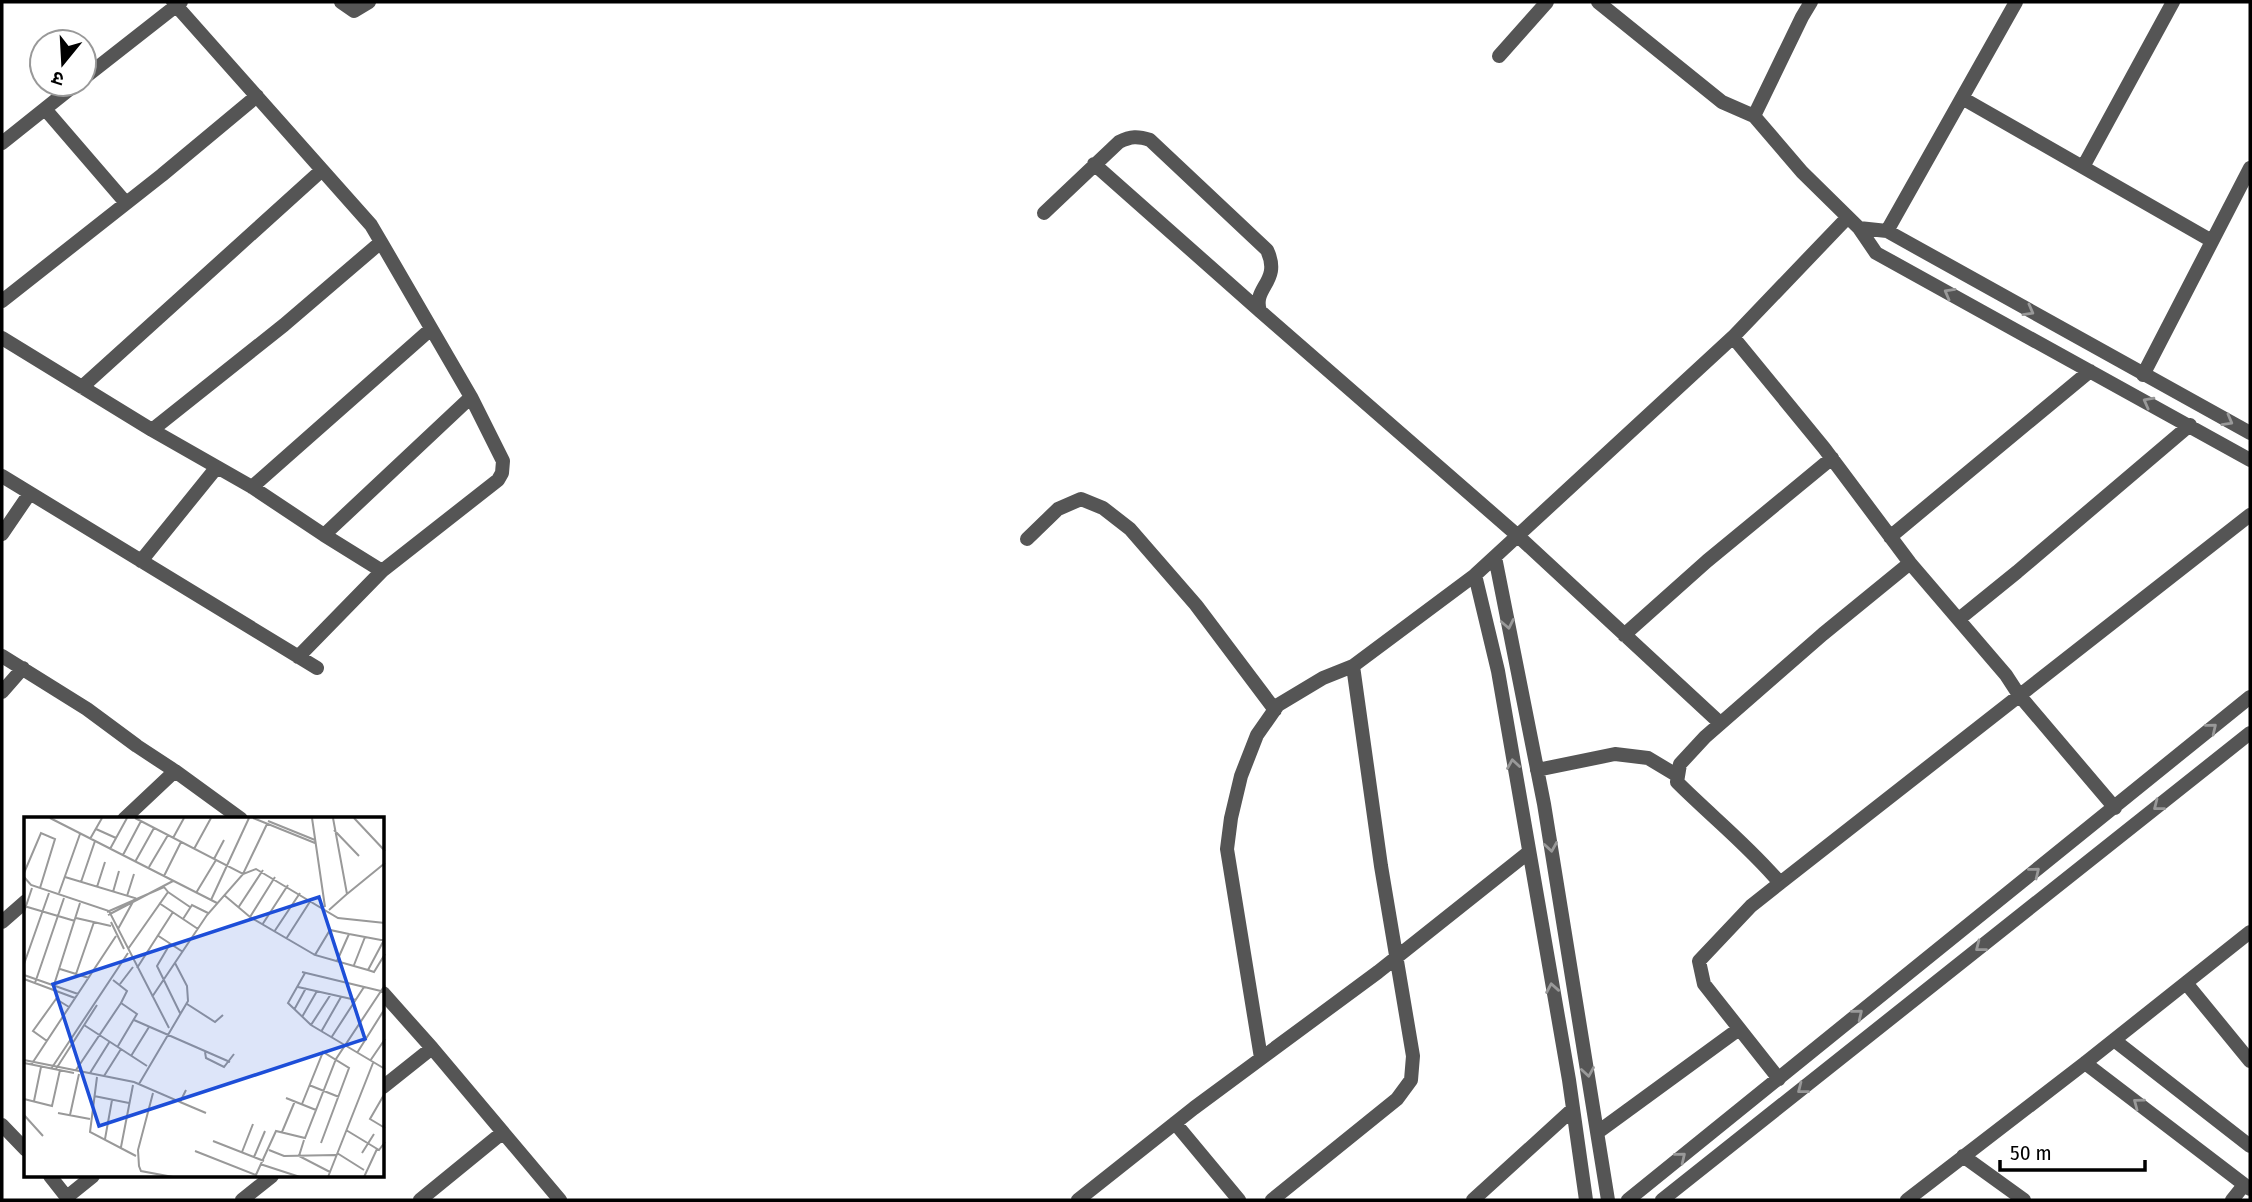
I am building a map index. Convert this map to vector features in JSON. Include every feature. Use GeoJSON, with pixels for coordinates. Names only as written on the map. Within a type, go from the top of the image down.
{"type":"FeatureCollection","features":[{"type":"Feature","properties":{"kind":"street"},"geometry":{"type":"LineString","coordinates":[[341,2],[354,10],[369,2]]}},
{"type":"Feature","properties":{"kind":"street"},"geometry":{"type":"LineString","coordinates":[[1499,56],[1547,2]]}},
{"type":"Feature","properties":{"kind":"street"},"geometry":{"type":"LineString","coordinates":[[1598,2],[1722,102],[1754,116],[1802,172],[1859,228],[1876,253],[2250,460]]}},
{"type":"Feature","properties":{"kind":"street"},"geometry":{"type":"LineString","coordinates":[[1754,116],[1811,2]]}},
{"type":"Feature","properties":{"kind":"street"},"geometry":{"type":"LineString","coordinates":[[1888,231],[2016,2]]}},
{"type":"Feature","properties":{"kind":"street"},"geometry":{"type":"LineString","coordinates":[[2083,167],[2174,2]]}},
{"type":"Feature","properties":{"kind":"street"},"geometry":{"type":"LineString","coordinates":[[98,67],[177,3],[371,225],[471,397],[503,461],[498,480],[382,571],[298,657]]}},
{"type":"Feature","properties":{"kind":"street"},"geometry":{"type":"LineString","coordinates":[[2,301],[257,96]]}},
{"type":"Feature","properties":{"kind":"street"},"geometry":{"type":"LineString","coordinates":[[2,142],[58,98]]}},
{"type":"Feature","properties":{"kind":"street"},"geometry":{"type":"LineString","coordinates":[[1962,99],[2212,241]]}},
{"type":"Feature","properties":{"kind":"street"},"geometry":{"type":"LineString","coordinates":[[45,108],[126,204]]}},
{"type":"Feature","properties":{"kind":"street"},"geometry":{"type":"LineString","coordinates":[[1044,213],[1119,142],[1138,136],[1150,140],[1267,250],[1272,268],[1260,296],[1260,312]]}},
{"type":"Feature","properties":{"kind":"street"},"geometry":{"type":"LineString","coordinates":[[1094,164],[1517,535],[1720,723]]}},
{"type":"Feature","properties":{"kind":"street"},"geometry":{"type":"LineString","coordinates":[[2143,375],[2250,168]]}},
{"type":"Feature","properties":{"kind":"street"},"geometry":{"type":"LineString","coordinates":[[82,387],[322,170]]}},
{"type":"Feature","properties":{"kind":"street"},"geometry":{"type":"LineString","coordinates":[[1261,1058],[1227,849],[1241,776],[1257,735],[1278,705],[1323,678],[1353,666],[1475,575],[1733,337],[1847,218]]}},
{"type":"Feature","properties":{"kind":"street"},"geometry":{"type":"LineString","coordinates":[[1859,228],[1888,231],[2250,433]]}},
{"type":"Feature","properties":{"kind":"street"},"geometry":{"type":"LineString","coordinates":[[152,430],[284,325],[381,242]]}},
{"type":"Feature","properties":{"kind":"street"},"geometry":{"type":"LineString","coordinates":[[252,487],[431,330]]}},
{"type":"Feature","properties":{"kind":"street"},"geometry":{"type":"LineString","coordinates":[[1733,337],[1832,458],[1910,563],[2115,808]]}},
{"type":"Feature","properties":{"kind":"street"},"geometry":{"type":"LineString","coordinates":[[2,338],[152,430],[252,487],[382,571]]}},
{"type":"Feature","properties":{"kind":"street"},"geometry":{"type":"LineString","coordinates":[[1891,537],[2090,371]]}},
{"type":"Feature","properties":{"kind":"street"},"geometry":{"type":"LineString","coordinates":[[324,536],[471,397]]}},
{"type":"Feature","properties":{"kind":"street"},"geometry":{"type":"LineString","coordinates":[[1959,619],[2028,564],[2190,425]]}},
{"type":"Feature","properties":{"kind":"street"},"geometry":{"type":"LineString","coordinates":[[1624,635],[1707,561],[1832,458]]}},
{"type":"Feature","properties":{"kind":"street"},"geometry":{"type":"LineString","coordinates":[[141,561],[216,467]]}},
{"type":"Feature","properties":{"kind":"street"},"geometry":{"type":"LineString","coordinates":[[2,476],[317,668]]}},
{"type":"Feature","properties":{"kind":"street"},"geometry":{"type":"LineString","coordinates":[[2,534],[30,493]]}},
{"type":"Feature","properties":{"kind":"street"},"geometry":{"type":"LineString","coordinates":[[1027,539],[1058,509],[1081,499],[1103,508],[1130,529],[1189,597],[1275,710]]}},
{"type":"Feature","properties":{"kind":"street"},"geometry":{"type":"LineString","coordinates":[[1779,1079],[1704,984],[1699,961],[1751,906],[2250,515]]}},
{"type":"Feature","properties":{"kind":"street"},"geometry":{"type":"LineString","coordinates":[[1495,557],[1537,770],[1608,1200]]}},
{"type":"Feature","properties":{"kind":"street"},"geometry":{"type":"LineString","coordinates":[[1780,883],[1760,859],[1677,782],[1680,764],[1720,723],[1910,563]]}},
{"type":"Feature","properties":{"kind":"street"},"geometry":{"type":"LineString","coordinates":[[1475,575],[1498,671],[1573,1109],[1586,1200]]}},
{"type":"Feature","properties":{"kind":"street"},"geometry":{"type":"LineString","coordinates":[[2,656],[87,709],[238,817]]}},
{"type":"Feature","properties":{"kind":"street"},"geometry":{"type":"LineString","coordinates":[[1272,1200],[1397,1099],[1410,1080],[1413,1056],[1381,866],[1353,666]]}},
{"type":"Feature","properties":{"kind":"street"},"geometry":{"type":"LineString","coordinates":[[2,692],[23,668]]}},
{"type":"Feature","properties":{"kind":"street"},"geometry":{"type":"LineString","coordinates":[[1628,1200],[2250,697]]}},
{"type":"Feature","properties":{"kind":"street"},"geometry":{"type":"LineString","coordinates":[[1662,1200],[2250,733]]}},
{"type":"Feature","properties":{"kind":"street"},"geometry":{"type":"LineString","coordinates":[[1537,770],[1615,754],[1648,758],[1678,776]]}},
{"type":"Feature","properties":{"kind":"street"},"geometry":{"type":"LineString","coordinates":[[126,817],[175,771]]}},
{"type":"Feature","properties":{"kind":"street"},"geometry":{"type":"LineString","coordinates":[[1078,1200],[1529,852]]}},
{"type":"Feature","properties":{"kind":"street"},"geometry":{"type":"LineString","coordinates":[[2,922],[24,903]]}},
{"type":"Feature","properties":{"kind":"street"},"geometry":{"type":"LineString","coordinates":[[1907,1200],[2250,932]]}},
{"type":"Feature","properties":{"kind":"street"},"geometry":{"type":"LineString","coordinates":[[2186,983],[2250,1060]]}},
{"type":"Feature","properties":{"kind":"street"},"geometry":{"type":"LineString","coordinates":[[385,995],[560,1200]]}},
{"type":"Feature","properties":{"kind":"street"},"geometry":{"type":"LineString","coordinates":[[1598,1132],[1739,1029]]}},
{"type":"Feature","properties":{"kind":"street"},"geometry":{"type":"LineString","coordinates":[[2114,1040],[2250,1146]]}},
{"type":"Feature","properties":{"kind":"street"},"geometry":{"type":"LineString","coordinates":[[385,1085],[432,1048]]}},
{"type":"Feature","properties":{"kind":"street"},"geometry":{"type":"LineString","coordinates":[[2085,1063],[2247,1187],[2232,1200]]}},
{"type":"Feature","properties":{"kind":"street"},"geometry":{"type":"LineString","coordinates":[[1473,1200],[1573,1109]]}},
{"type":"Feature","properties":{"kind":"street"},"geometry":{"type":"LineString","coordinates":[[1175,1123],[1239,1200]]}},
{"type":"Feature","properties":{"kind":"street"},"geometry":{"type":"LineString","coordinates":[[2,1125],[24,1148]]}},
{"type":"Feature","properties":{"kind":"street"},"geometry":{"type":"LineString","coordinates":[[420,1200],[502,1133]]}},
{"type":"Feature","properties":{"kind":"street"},"geometry":{"type":"LineString","coordinates":[[1963,1156],[2024,1200]]}},
{"type":"Feature","properties":{"kind":"street"},"geometry":{"type":"LineString","coordinates":[[52,1178],[68,1199],[91,1178]]}},
{"type":"Feature","properties":{"kind":"street"},"geometry":{"type":"LineString","coordinates":[[242,1200],[270,1178]]}}]}
